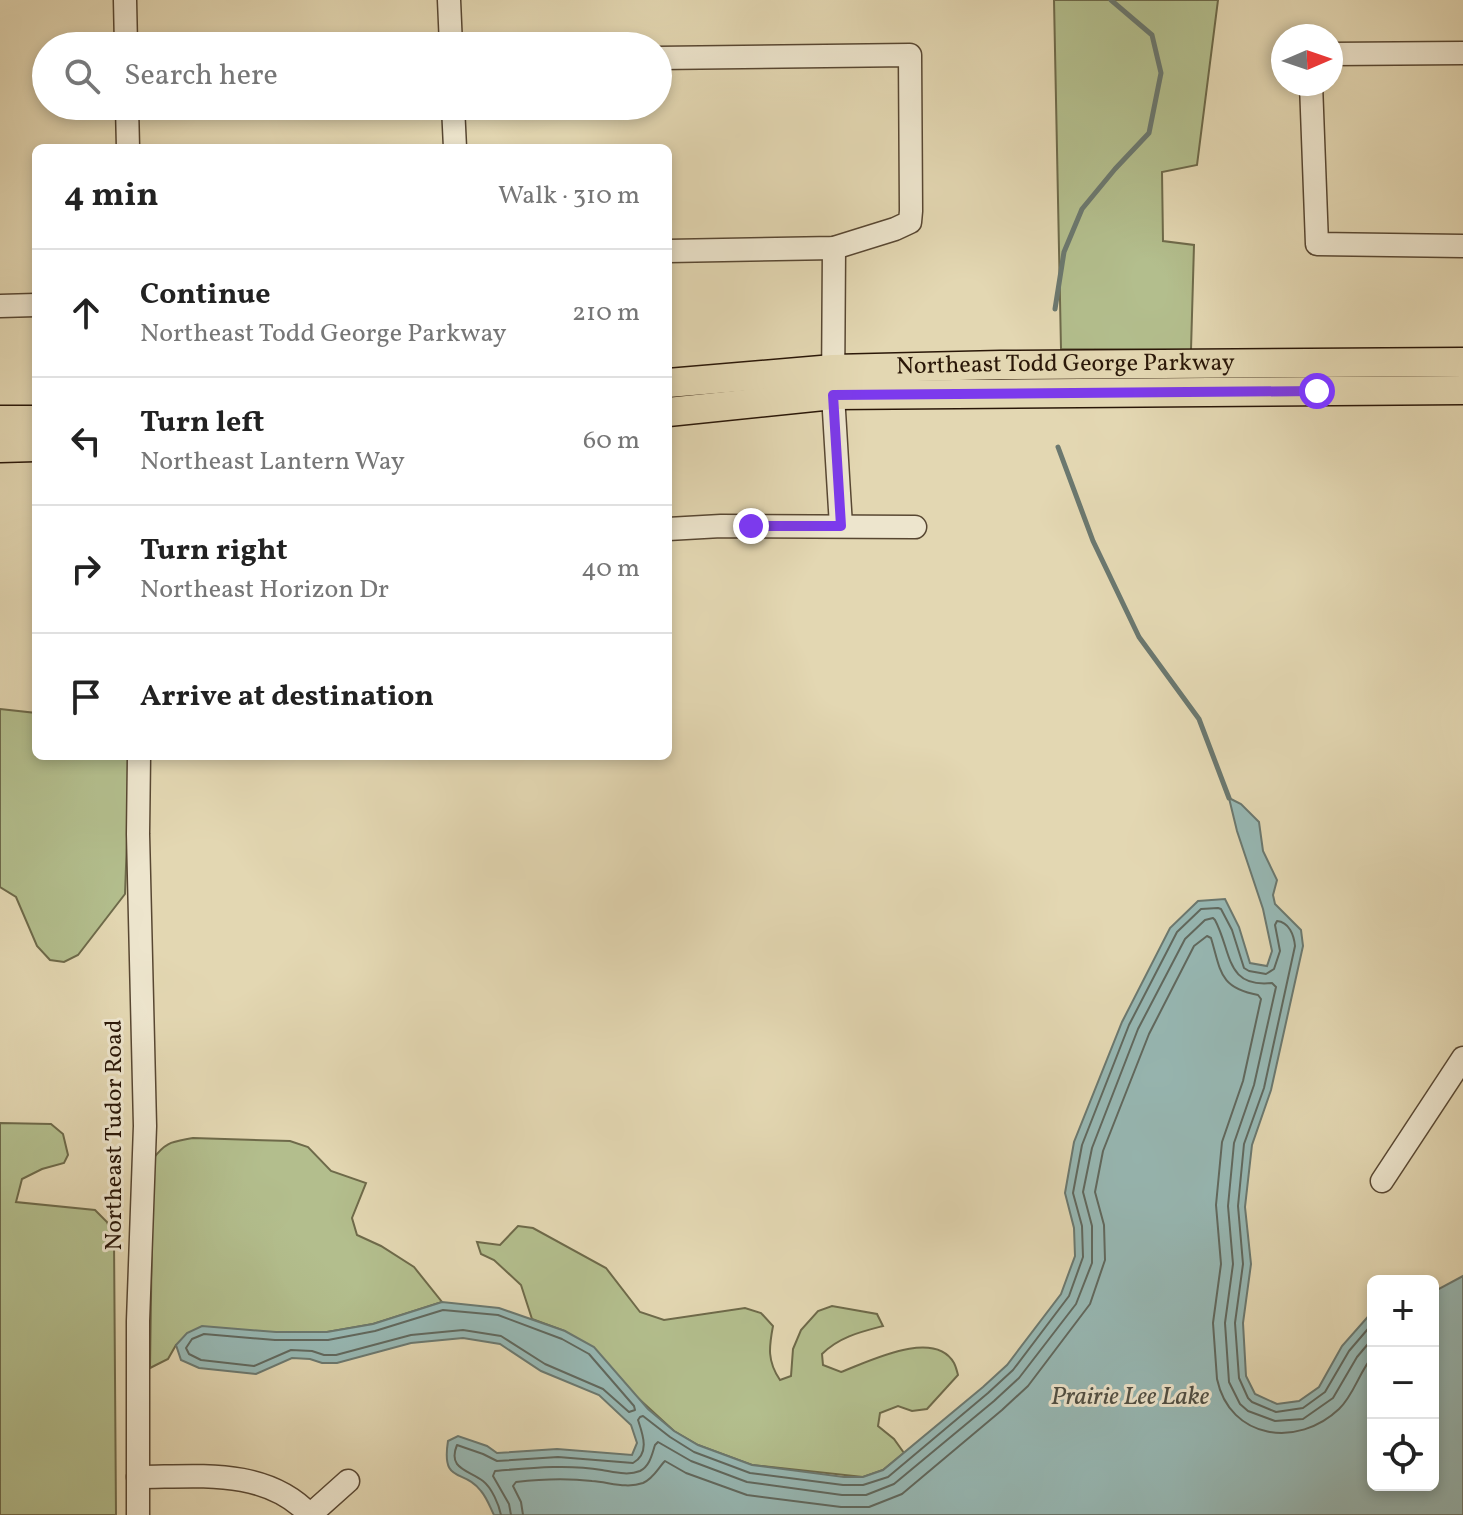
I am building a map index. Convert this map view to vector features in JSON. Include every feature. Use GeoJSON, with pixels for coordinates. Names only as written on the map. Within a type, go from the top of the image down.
{"type":"FeatureCollection","features":[{"type":"Feature","properties":{"kind":"main road","name":"Northeast Todd George Parkway"},"geometry":{"type":"LineString","coordinates":[[672,411],[833,382],[1001,365],[1463,362]]}},
{"type":"Feature","properties":{"kind":"main road","name":"Northeast Todd George Parkway"},"geometry":{"type":"LineString","coordinates":[[672,383],[833,382],[1463,390]]}},
{"type":"Feature","properties":{"kind":"main road"},"geometry":{"type":"LineString","coordinates":[[0,420],[32,420]]}},
{"type":"Feature","properties":{"kind":"main road"},"geometry":{"type":"LineString","coordinates":[[0,448],[32,447]]}},
{"type":"Feature","properties":{"kind":"street"},"geometry":{"type":"LineString","coordinates":[[125,0],[126,32]]}},
{"type":"Feature","properties":{"kind":"street"},"geometry":{"type":"LineString","coordinates":[[449,0],[450,32]]}},
{"type":"Feature","properties":{"kind":"street"},"geometry":{"type":"LineString","coordinates":[[1343,54],[1463,53]]}},
{"type":"Feature","properties":{"kind":"street"},"geometry":{"type":"LineString","coordinates":[[672,58],[910,55],[911,211],[910,222],[834,248],[672,251]]}},
{"type":"Feature","properties":{"kind":"street"},"geometry":{"type":"LineString","coordinates":[[1311,96],[1317,244],[1463,246]]}},
{"type":"Feature","properties":{"kind":"street"},"geometry":{"type":"LineString","coordinates":[[127,120],[128,144]]}},
{"type":"Feature","properties":{"kind":"street"},"geometry":{"type":"LineString","coordinates":[[454,120],[455,144]]}},
{"type":"Feature","properties":{"kind":"street"},"geometry":{"type":"LineString","coordinates":[[834,248],[833,382],[841,526]]}},
{"type":"Feature","properties":{"kind":"street"},"geometry":{"type":"LineString","coordinates":[[0,306],[32,305]]}},
{"type":"Feature","properties":{"kind":"street"},"geometry":{"type":"LineString","coordinates":[[672,529],[721,526],[915,527]]}},
{"type":"Feature","properties":{"kind":"street","name":"Northeast Tudor Road"},"geometry":{"type":"LineString","coordinates":[[138,1515],[138,1321],[145,1126],[139,760]]}},
{"type":"Feature","properties":{"kind":"street"},"geometry":{"type":"LineString","coordinates":[[1382,1181],[1463,1058]]}},
{"type":"Feature","properties":{"kind":"street"},"geometry":{"type":"LineString","coordinates":[[138,1477],[230,1476],[251,1480],[289,1497],[310,1515],[348,1481]]}},
{"type":"Feature","properties":{"kind":"green space"},"geometry":{"type":"Polygon","coordinates":[[[1054,0],[1218,0],[1197,165],[1162,172],[1163,241],[1194,245],[1191,350],[1061,349],[1054,0]]]}},
{"type":"Feature","properties":{"kind":"green space"},"geometry":{"type":"Polygon","coordinates":[[[0,709],[32,713],[32,760],[130,760],[125,894],[78,955],[64,962],[50,960],[37,946],[16,897],[0,887],[0,709]]]}},
{"type":"Feature","properties":{"kind":"green space"},"geometry":{"type":"Polygon","coordinates":[[[0,1123],[51,1124],[63,1134],[68,1155],[64,1163],[22,1179],[16,1202],[95,1210],[107,1222],[114,1239],[116,1515],[0,1515],[0,1123]]]}},
{"type":"Feature","properties":{"kind":"green space"},"geometry":{"type":"Polygon","coordinates":[[[193,1138],[290,1141],[308,1147],[331,1171],[366,1183],[352,1218],[357,1235],[414,1267],[442,1302],[373,1324],[327,1332],[276,1332],[176,1345],[168,1359],[150,1368],[153,1159],[170,1143],[193,1138]]]}},
{"type":"Feature","properties":{"kind":"green space"},"geometry":{"type":"Polygon","coordinates":[[[518,1226],[533,1228],[606,1268],[640,1312],[664,1320],[745,1308],[761,1313],[773,1326],[770,1354],[780,1380],[791,1376],[793,1349],[801,1330],[818,1311],[832,1306],[877,1314],[883,1326],[835,1343],[822,1354],[823,1365],[841,1372],[900,1351],[932,1348],[945,1353],[954,1363],[958,1375],[927,1409],[912,1411],[898,1406],[880,1413],[878,1426],[894,1439],[904,1453],[883,1470],[863,1477],[752,1465],[698,1445],[674,1431],[565,1331],[532,1319],[521,1285],[494,1260],[481,1254],[477,1242],[500,1245],[518,1226]]]}},
{"type":"Feature","properties":{"kind":"water","name":"Prairie Lee Lake"},"geometry":{"type":"Polygon","coordinates":[[[1229,798],[1241,804],[1259,822],[1263,851],[1277,880],[1273,895],[1275,904],[1301,930],[1303,946],[1271,1090],[1252,1145],[1245,1207],[1251,1264],[1243,1323],[1246,1376],[1255,1394],[1277,1404],[1299,1401],[1319,1387],[1342,1346],[1367,1318],[1367,1491],[1439,1491],[1439,1289],[1463,1276],[1463,1515],[494,1515],[474,1484],[451,1470],[447,1455],[448,1441],[458,1436],[487,1446],[497,1453],[557,1449],[632,1455],[637,1443],[631,1425],[599,1395],[541,1371],[500,1344],[463,1338],[411,1343],[337,1363],[292,1358],[256,1374],[199,1368],[181,1360],[176,1345],[187,1333],[202,1326],[276,1332],[327,1332],[373,1324],[442,1302],[499,1308],[565,1331],[594,1347],[648,1409],[674,1431],[698,1445],[752,1465],[844,1477],[863,1477],[883,1470],[1007,1365],[1061,1294],[1075,1256],[1074,1228],[1065,1193],[1074,1142],[1122,1022],[1170,928],[1198,901],[1225,899],[1239,927],[1250,963],[1267,966],[1272,951],[1263,909],[1229,798]]]}},
{"type":"Feature","properties":{"kind":"waterway"},"geometry":{"type":"LineString","coordinates":[[1055,309],[1064,252],[1082,209],[1149,133],[1161,73],[1152,35],[1111,0]]}},
{"type":"Feature","properties":{"kind":"waterway"},"geometry":{"type":"LineString","coordinates":[[1058,447],[1093,541],[1139,637],[1199,719],[1229,798]]}},
{"type":"Feature","properties":{"kind":"route"},"geometry":{"type":"LineString","coordinates":[[751,526],[841,526],[833,395],[1317,391]]}}]}
